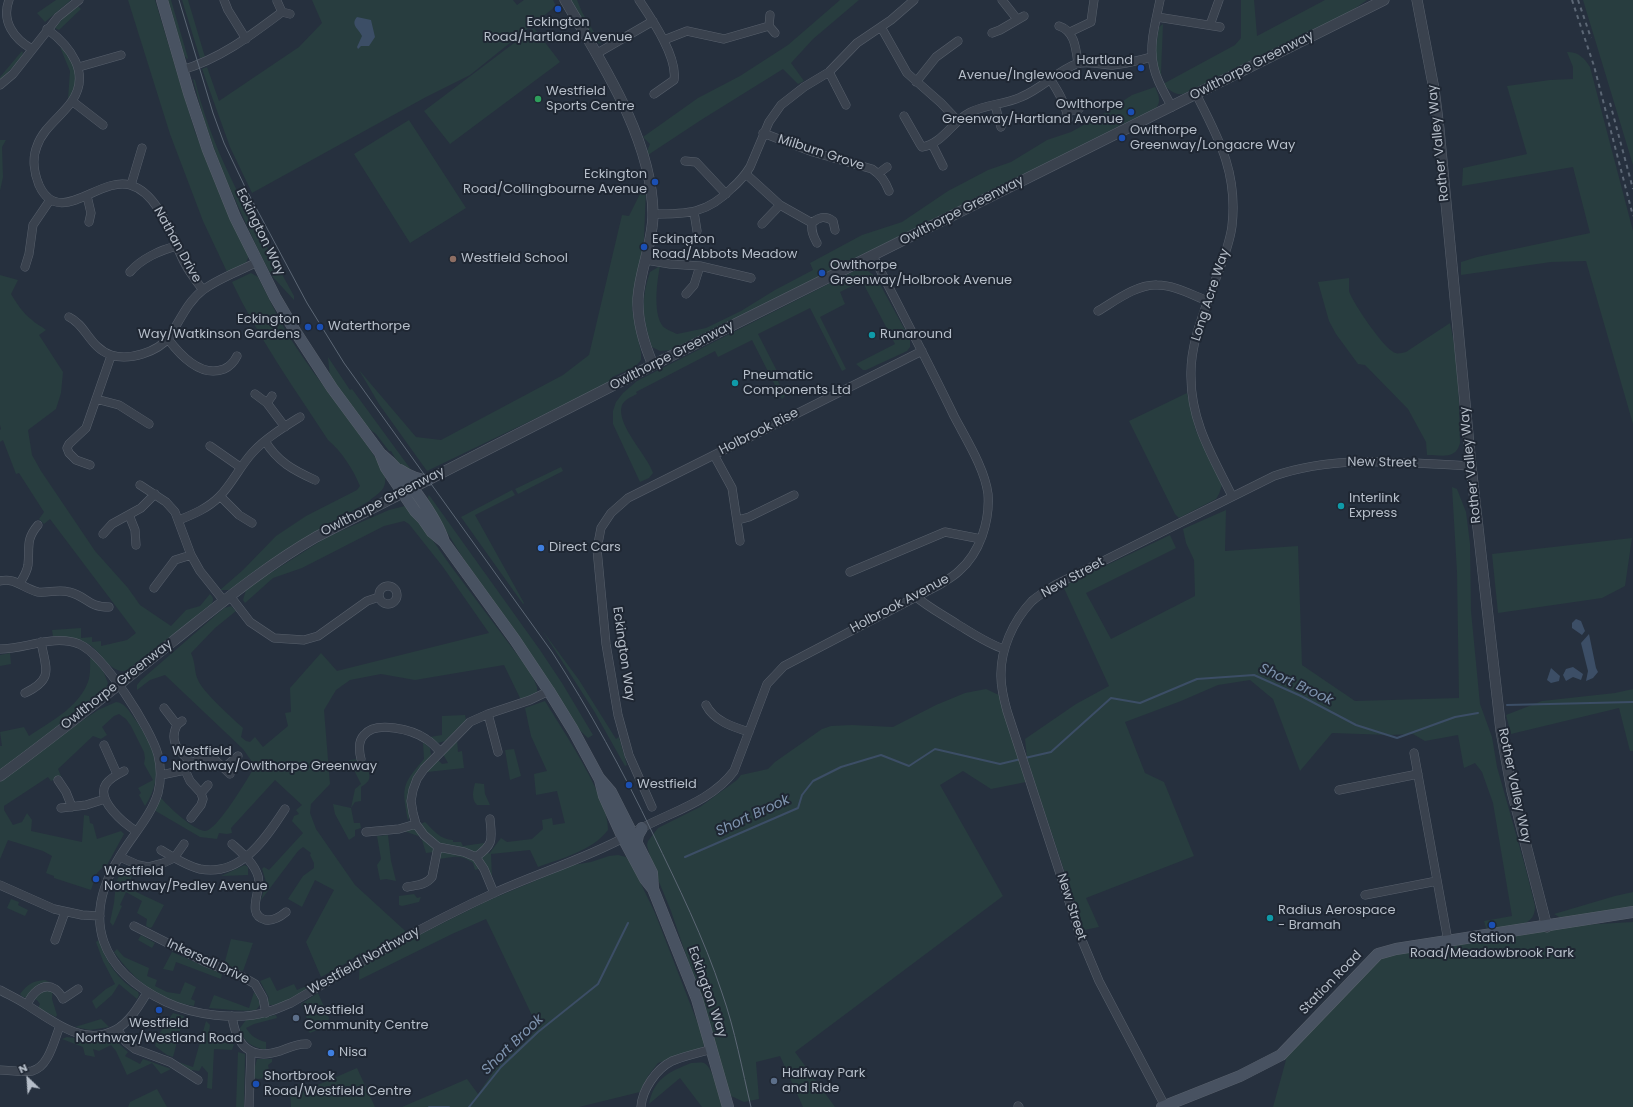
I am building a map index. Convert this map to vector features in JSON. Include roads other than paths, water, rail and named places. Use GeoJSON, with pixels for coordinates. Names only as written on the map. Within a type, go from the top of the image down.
{"type":"FeatureCollection","features":[{"type":"Feature","properties":{"kind":"main road","name":"Eckington Way"},"geometry":{"type":"LineString","coordinates":[[162,0],[182,70],[208,150],[235,217],[257,262],[303,344],[335,392],[380,453],[416,488],[439,528],[444,542]]}},
{"type":"Feature","properties":{"kind":"main road","name":"Eckington Way"},"geometry":{"type":"LineString","coordinates":[[380,453],[386,468],[416,488]]}},
{"type":"Feature","properties":{"kind":"main road"},"geometry":{"type":"LineString","coordinates":[[396,468],[412,477],[416,488]]}},
{"type":"Feature","properties":{"kind":"main road","name":"Eckington Way"},"geometry":{"type":"LineString","coordinates":[[416,488],[415,511],[432,532],[444,542],[515,640],[549,690],[599,778],[611,792],[623,814],[637,833],[652,873],[653,889]]}},
{"type":"Feature","properties":{"kind":"main road","name":"Eckington Way"},"geometry":{"type":"LineString","coordinates":[[599,778],[604,796],[637,833]]}},
{"type":"Feature","properties":{"kind":"main road"},"geometry":{"type":"LineString","coordinates":[[623,814],[634,820],[637,833]]}},
{"type":"Feature","properties":{"kind":"main road","name":"Eckington Way"},"geometry":{"type":"LineString","coordinates":[[637,833],[633,858],[638,864],[645,879],[653,889],[697,999],[728,1107]]}},
{"type":"Feature","properties":{"kind":"main road","name":"Station Road"},"geometry":{"type":"LineString","coordinates":[[1164,1106],[1240,1076],[1281,1055],[1378,954],[1396,949],[1547,927],[1633,912]]}},
{"type":"Feature","properties":{"kind":"street"},"geometry":{"type":"LineString","coordinates":[[9,0],[3,9],[7,21],[20,42],[32,49]]}},
{"type":"Feature","properties":{"kind":"street"},"geometry":{"type":"LineString","coordinates":[[0,85],[13,74],[58,17],[79,0]]}},
{"type":"Feature","properties":{"kind":"street"},"geometry":{"type":"LineString","coordinates":[[224,0],[228,10],[246,39]]}},
{"type":"Feature","properties":{"kind":"street"},"geometry":{"type":"LineString","coordinates":[[564,0],[619,95],[633,126],[648,175],[653,214],[651,238],[638,297],[638,309],[642,336],[653,366]]}},
{"type":"Feature","properties":{"kind":"street"},"geometry":{"type":"LineString","coordinates":[[639,0],[664,40],[674,72],[674,77],[671,82],[654,94]]}},
{"type":"Feature","properties":{"kind":"street"},"geometry":{"type":"LineString","coordinates":[[653,214],[694,212],[711,206],[726,194],[746,174],[763,133],[775,112],[781,105],[804,87],[829,72],[857,43],[891,20],[914,0]]}},
{"type":"Feature","properties":{"kind":"street"},"geometry":{"type":"LineString","coordinates":[[992,33],[1000,30],[1020,17],[1002,0]]}},
{"type":"Feature","properties":{"kind":"street"},"geometry":{"type":"LineString","coordinates":[[1070,32],[1092,22],[1094,0]]}},
{"type":"Feature","properties":{"kind":"street"},"geometry":{"type":"LineString","coordinates":[[1160,0],[1152,57],[1157,78],[1172,107]]}},
{"type":"Feature","properties":{"kind":"street"},"geometry":{"type":"LineString","coordinates":[[1210,25],[1219,0]]}},
{"type":"Feature","properties":{"kind":"street","name":"Owlthorpe Greenway"},"geometry":{"type":"LineString","coordinates":[[0,776],[227,599],[294,549],[346,521],[416,488],[653,366],[1384,0]]}},
{"type":"Feature","properties":{"kind":"street","name":"Rother Valley Way"},"geometry":{"type":"LineString","coordinates":[[1416,0],[1434,89],[1439,129],[1471,466],[1493,668],[1506,760],[1547,927]]}},
{"type":"Feature","properties":{"kind":"street"},"geometry":{"type":"LineString","coordinates":[[277,1],[282,12]]}},
{"type":"Feature","properties":{"kind":"street"},"geometry":{"type":"LineString","coordinates":[[182,70],[203,64],[246,39],[282,12]]}},
{"type":"Feature","properties":{"kind":"street"},"geometry":{"type":"LineString","coordinates":[[282,12],[290,14]]}},
{"type":"Feature","properties":{"kind":"street"},"geometry":{"type":"LineString","coordinates":[[770,15],[769,26],[775,33]]}},
{"type":"Feature","properties":{"kind":"street"},"geometry":{"type":"LineString","coordinates":[[1157,17],[1220,27]]}},
{"type":"Feature","properties":{"kind":"street"},"geometry":{"type":"LineString","coordinates":[[596,54],[652,21]]}},
{"type":"Feature","properties":{"kind":"street"},"geometry":{"type":"LineString","coordinates":[[664,40],[687,31],[724,38],[769,26]]}},
{"type":"Feature","properties":{"kind":"street"},"geometry":{"type":"LineString","coordinates":[[1059,26],[1066,28],[1070,32],[1076,48],[1078,64]]}},
{"type":"Feature","properties":{"kind":"street"},"geometry":{"type":"LineString","coordinates":[[881,27],[907,72],[916,82],[937,99],[958,121]]}},
{"type":"Feature","properties":{"kind":"street"},"geometry":{"type":"LineString","coordinates":[[47,30],[69,50],[79,67],[80,76],[79,84],[72,101],[49,128],[36,147],[34,165],[36,175],[43,191],[50,200],[62,203],[87,196],[112,185],[131,185],[142,148]]}},
{"type":"Feature","properties":{"kind":"street"},"geometry":{"type":"LineString","coordinates":[[916,82],[936,57],[958,41]]}},
{"type":"Feature","properties":{"kind":"street"},"geometry":{"type":"LineString","coordinates":[[948,48],[953,55]]}},
{"type":"Feature","properties":{"kind":"street"},"geometry":{"type":"LineString","coordinates":[[79,67],[121,56]]}},
{"type":"Feature","properties":{"kind":"street"},"geometry":{"type":"LineString","coordinates":[[904,116],[922,147],[932,144],[958,121],[975,110],[1029,94],[1050,79],[1078,64],[1086,62],[1121,64],[1152,57]]}},
{"type":"Feature","properties":{"kind":"street"},"geometry":{"type":"LineString","coordinates":[[829,72],[846,105]]}},
{"type":"Feature","properties":{"kind":"street"},"geometry":{"type":"LineString","coordinates":[[1050,79],[1060,94],[1068,115],[1079,109]]}},
{"type":"Feature","properties":{"kind":"street","name":"Long Acre Way"},"geometry":{"type":"LineString","coordinates":[[1196,94],[1223,149],[1230,175],[1232,194],[1231,232],[1224,258],[1208,300],[1193,350],[1191,376],[1192,398],[1196,419],[1232,496]]}},
{"type":"Feature","properties":{"kind":"street"},"geometry":{"type":"LineString","coordinates":[[72,101],[103,125]]}},
{"type":"Feature","properties":{"kind":"street"},"geometry":{"type":"LineString","coordinates":[[995,105],[1001,127]]}},
{"type":"Feature","properties":{"kind":"street","name":"Milburn Grove"},"geometry":{"type":"LineString","coordinates":[[763,133],[813,152],[872,169],[879,173],[884,179],[889,191]]}},
{"type":"Feature","properties":{"kind":"street"},"geometry":{"type":"LineString","coordinates":[[932,144],[943,166]]}},
{"type":"Feature","properties":{"kind":"street"},"geometry":{"type":"LineString","coordinates":[[685,161],[696,162],[726,194]]}},
{"type":"Feature","properties":{"kind":"street","name":"Milburn Grove"},"geometry":{"type":"LineString","coordinates":[[879,173],[887,167]]}},
{"type":"Feature","properties":{"kind":"street"},"geometry":{"type":"LineString","coordinates":[[746,174],[780,205],[812,223]]}},
{"type":"Feature","properties":{"kind":"street","name":"Nathan Drive"},"geometry":{"type":"LineString","coordinates":[[131,185],[140,189],[163,216],[185,264],[203,290]]}},
{"type":"Feature","properties":{"kind":"street"},"geometry":{"type":"LineString","coordinates":[[87,196],[91,213],[89,222]]}},
{"type":"Feature","properties":{"kind":"street"},"geometry":{"type":"LineString","coordinates":[[25,267],[33,225],[50,200]]}},
{"type":"Feature","properties":{"kind":"street"},"geometry":{"type":"LineString","coordinates":[[762,224],[780,205]]}},
{"type":"Feature","properties":{"kind":"street"},"geometry":{"type":"LineString","coordinates":[[694,212],[697,232]]}},
{"type":"Feature","properties":{"kind":"street"},"geometry":{"type":"LineString","coordinates":[[812,223],[824,216],[829,218],[835,225],[835,230]]}},
{"type":"Feature","properties":{"kind":"street"},"geometry":{"type":"LineString","coordinates":[[812,223],[812,233],[817,243]]}},
{"type":"Feature","properties":{"kind":"street"},"geometry":{"type":"LineString","coordinates":[[130,272],[134,267],[152,256],[177,246]]}},
{"type":"Feature","properties":{"kind":"street","name":"Holbrook Avenue"},"geometry":{"type":"LineString","coordinates":[[637,833],[718,789],[734,771],[767,684],[784,666],[915,596],[939,585],[959,571],[971,557],[981,539],[986,523],[988,507],[988,493],[985,482],[972,450],[873,256]]}},
{"type":"Feature","properties":{"kind":"street"},"geometry":{"type":"LineString","coordinates":[[646,260],[670,264],[700,266],[751,278]]}},
{"type":"Feature","properties":{"kind":"street"},"geometry":{"type":"LineString","coordinates":[[69,317],[74,319],[98,348],[111,356],[139,356],[157,347],[168,339],[192,300],[203,290],[257,262]]}},
{"type":"Feature","properties":{"kind":"street"},"geometry":{"type":"LineString","coordinates":[[686,294],[694,285],[700,266]]}},
{"type":"Feature","properties":{"kind":"street"},"geometry":{"type":"LineString","coordinates":[[1098,311],[1126,295],[1146,286],[1156,285],[1180,290],[1208,300]]}},
{"type":"Feature","properties":{"kind":"street"},"geometry":{"type":"LineString","coordinates":[[168,339],[184,356],[204,370],[222,370],[234,362],[237,356]]}},
{"type":"Feature","properties":{"kind":"street","name":"Holbrook Rise"},"geometry":{"type":"LineString","coordinates":[[619,504],[634,494],[922,350]]}},
{"type":"Feature","properties":{"kind":"street"},"geometry":{"type":"LineString","coordinates":[[90,465],[76,460],[69,453],[67,448],[69,444],[86,428],[111,356]]}},
{"type":"Feature","properties":{"kind":"street"},"geometry":{"type":"LineString","coordinates":[[255,394],[269,400],[285,427]]}},
{"type":"Feature","properties":{"kind":"street"},"geometry":{"type":"LineString","coordinates":[[96,399],[119,405],[149,424]]}},
{"type":"Feature","properties":{"kind":"street"},"geometry":{"type":"LineString","coordinates":[[179,520],[198,512],[220,496],[252,452],[265,441],[300,417]]}},
{"type":"Feature","properties":{"kind":"street"},"geometry":{"type":"LineString","coordinates":[[265,441],[271,451],[281,462],[301,477],[315,480]]}},
{"type":"Feature","properties":{"kind":"street"},"geometry":{"type":"LineString","coordinates":[[210,446],[219,457],[240,467]]}},
{"type":"Feature","properties":{"kind":"street"},"geometry":{"type":"LineString","coordinates":[[714,455],[732,488],[740,540]]}},
{"type":"Feature","properties":{"kind":"street","name":"New Street"},"geometry":{"type":"LineString","coordinates":[[1164,1106],[1100,981],[1081,938],[1007,711],[1001,677],[1004,649],[1016,622],[1032,601],[1055,585],[1274,476],[1295,469],[1326,463],[1363,462],[1471,466]]}},
{"type":"Feature","properties":{"kind":"street"},"geometry":{"type":"LineString","coordinates":[[140,485],[166,502],[175,512],[191,555],[200,571],[250,622],[274,638],[304,640],[318,636],[367,601],[379,597]]}},
{"type":"Feature","properties":{"kind":"street"},"geometry":{"type":"LineString","coordinates":[[103,534],[112,524],[141,508],[155,494]]}},
{"type":"Feature","properties":{"kind":"street"},"geometry":{"type":"LineString","coordinates":[[738,520],[749,517],[794,494]]}},
{"type":"Feature","properties":{"kind":"street"},"geometry":{"type":"LineString","coordinates":[[220,496],[238,518],[252,523]]}},
{"type":"Feature","properties":{"kind":"street","name":"Eckington Way"},"geometry":{"type":"LineString","coordinates":[[619,504],[601,528],[598,538],[597,549],[603,622],[611,678],[621,728],[629,755],[652,807]]}},
{"type":"Feature","properties":{"kind":"street"},"geometry":{"type":"LineString","coordinates":[[129,515],[135,530],[136,545]]}},
{"type":"Feature","properties":{"kind":"street"},"geometry":{"type":"LineString","coordinates":[[20,583],[28,566],[29,540],[32,532],[38,525]]}},
{"type":"Feature","properties":{"kind":"street"},"geometry":{"type":"LineString","coordinates":[[850,572],[945,532],[981,539]]}},
{"type":"Feature","properties":{"kind":"street"},"geometry":{"type":"LineString","coordinates":[[154,588],[176,560],[191,555]]}},
{"type":"Feature","properties":{"kind":"street"},"geometry":{"type":"LineString","coordinates":[[0,581],[11,580],[36,591],[69,592],[77,594],[93,606],[109,607]]}},
{"type":"Feature","properties":{"kind":"street"},"geometry":{"type":"LineString","coordinates":[[915,596],[925,605],[995,646],[1004,649]]}},
{"type":"Feature","properties":{"kind":"street","name":"Westfield Northway"},"geometry":{"type":"LineString","coordinates":[[0,650],[41,642],[59,641],[79,644],[98,658],[148,729],[158,756],[161,775],[157,795],[120,857],[106,885],[100,916],[101,935],[113,960],[127,978],[147,993],[177,1007],[210,1015],[232,1016],[266,1013],[291,1003],[433,922],[494,893],[637,833]]}},
{"type":"Feature","properties":{"kind":"street"},"geometry":{"type":"LineString","coordinates":[[25,693],[38,686],[45,678],[46,672],[41,642]]}},
{"type":"Feature","properties":{"kind":"street"},"geometry":{"type":"LineString","coordinates":[[494,893],[484,869],[476,858],[464,852],[438,847],[424,835],[416,824],[411,802],[413,790],[420,774],[470,722],[488,714],[530,700],[549,690]]}},
{"type":"Feature","properties":{"kind":"street"},"geometry":{"type":"LineString","coordinates":[[706,705],[710,713],[722,721],[749,732]]}},
{"type":"Feature","properties":{"kind":"street"},"geometry":{"type":"LineString","coordinates":[[164,708],[179,723],[173,738],[175,744],[193,764]]}},
{"type":"Feature","properties":{"kind":"street"},"geometry":{"type":"LineString","coordinates":[[488,714],[498,752]]}},
{"type":"Feature","properties":{"kind":"street"},"geometry":{"type":"LineString","coordinates":[[360,759],[359,744],[361,738],[367,732],[378,727],[392,728],[417,734],[425,738],[440,752]]}},
{"type":"Feature","properties":{"kind":"street"},"geometry":{"type":"LineString","coordinates":[[104,745],[121,773],[105,785],[105,800],[123,822],[136,832]]}},
{"type":"Feature","properties":{"kind":"street"},"geometry":{"type":"LineString","coordinates":[[1414,754],[1448,941]]}},
{"type":"Feature","properties":{"kind":"street"},"geometry":{"type":"LineString","coordinates":[[161,775],[185,770],[197,760],[208,757],[214,759],[227,771],[238,756]]}},
{"type":"Feature","properties":{"kind":"street"},"geometry":{"type":"LineString","coordinates":[[185,770],[190,780],[201,793],[203,802],[191,818]]}},
{"type":"Feature","properties":{"kind":"street"},"geometry":{"type":"LineString","coordinates":[[1339,790],[1418,774]]}},
{"type":"Feature","properties":{"kind":"street"},"geometry":{"type":"LineString","coordinates":[[58,780],[66,792],[72,807]]}},
{"type":"Feature","properties":{"kind":"street"},"geometry":{"type":"LineString","coordinates":[[201,793],[208,785]]}},
{"type":"Feature","properties":{"kind":"street"},"geometry":{"type":"LineString","coordinates":[[61,808],[86,805],[105,800]]}},
{"type":"Feature","properties":{"kind":"street"},"geometry":{"type":"LineString","coordinates":[[161,850],[174,858],[199,868],[210,870],[223,869],[246,858],[270,831],[285,808]]}},
{"type":"Feature","properties":{"kind":"street"},"geometry":{"type":"LineString","coordinates":[[476,858],[487,849],[491,842],[490,819]]}},
{"type":"Feature","properties":{"kind":"street"},"geometry":{"type":"LineString","coordinates":[[366,832],[399,829],[416,824]]}},
{"type":"Feature","properties":{"kind":"street"},"geometry":{"type":"LineString","coordinates":[[120,857],[138,865],[148,867],[174,858],[184,844]]}},
{"type":"Feature","properties":{"kind":"street"},"geometry":{"type":"LineString","coordinates":[[232,844],[246,858],[259,878],[255,904],[256,911],[266,920],[273,920],[286,912]]}},
{"type":"Feature","properties":{"kind":"street"},"geometry":{"type":"LineString","coordinates":[[407,887],[429,881],[433,872],[438,847]]}},
{"type":"Feature","properties":{"kind":"street"},"geometry":{"type":"LineString","coordinates":[[1365,895],[1437,881]]}},
{"type":"Feature","properties":{"kind":"street"},"geometry":{"type":"LineString","coordinates":[[0,885],[32,900],[65,912],[100,916]]}},
{"type":"Feature","properties":{"kind":"street"},"geometry":{"type":"LineString","coordinates":[[58,937],[65,912]]}},
{"type":"Feature","properties":{"kind":"street","name":"Inkersall Drive"},"geometry":{"type":"LineString","coordinates":[[134,926],[205,962],[241,976],[255,984],[263,998],[266,1013]]}},
{"type":"Feature","properties":{"kind":"street"},"geometry":{"type":"LineString","coordinates":[[27,1005],[32,995],[41,988],[50,986],[56,989],[60,1001],[78,989]]}},
{"type":"Feature","properties":{"kind":"street"},"geometry":{"type":"LineString","coordinates":[[0,990],[60,1026],[77,1033],[90,1036],[102,1036],[117,1029],[131,1016],[147,993]]}},
{"type":"Feature","properties":{"kind":"street"},"geometry":{"type":"LineString","coordinates":[[232,1016],[234,1030],[238,1039],[242,1045],[251,1052],[259,1054],[274,1053],[298,1044],[307,1044]]}},
{"type":"Feature","properties":{"kind":"street"},"geometry":{"type":"LineString","coordinates":[[0,1070],[28,1071],[38,1068],[46,1060],[60,1026]]}},
{"type":"Feature","properties":{"kind":"street"},"geometry":{"type":"LineString","coordinates":[[117,1029],[126,1042],[135,1049],[170,1062],[198,1080]]}},
{"type":"Feature","properties":{"kind":"street"},"geometry":{"type":"LineString","coordinates":[[641,1107],[642,1099],[656,1074],[671,1062],[712,1049]]}},
{"type":"Feature","properties":{"kind":"street"},"geometry":{"type":"LineString","coordinates":[[249,1107],[251,1052]]}},
{"type":"Feature","properties":{"kind":"water"},"geometry":{"type":"Polygon","coordinates":[[[357,17],[371,20],[375,37],[369,46],[361,46],[358,49],[357,47],[362,36],[354,22],[357,17]]]}},
{"type":"Feature","properties":{"kind":"water"},"geometry":{"type":"Polygon","coordinates":[[[1576,619],[1581,621],[1585,631],[1582,635],[1572,628],[1572,623],[1576,619]]]}},
{"type":"Feature","properties":{"kind":"water"},"geometry":{"type":"Polygon","coordinates":[[[1589,634],[1598,672],[1593,678],[1586,681],[1588,671],[1581,643],[1589,634]]]}},
{"type":"Feature","properties":{"kind":"water"},"geometry":{"type":"Polygon","coordinates":[[[1573,667],[1583,674],[1581,680],[1573,677],[1566,681],[1563,675],[1566,669],[1573,667]]]}},
{"type":"Feature","properties":{"kind":"water"},"geometry":{"type":"Polygon","coordinates":[[[1551,668],[1560,676],[1559,681],[1551,683],[1547,680],[1551,668]]]}},
{"type":"Feature","properties":{"kind":"waterway","name":"Short Brook"},"geometry":{"type":"LineString","coordinates":[[1025,758],[1051,752],[1111,698],[1140,703],[1197,679],[1254,675],[1301,696],[1356,725],[1397,738],[1455,717],[1478,713]]}},
{"type":"Feature","properties":{"kind":"waterway","name":"Short Brook"},"geometry":{"type":"LineString","coordinates":[[1507,705],[1633,702]]}},
{"type":"Feature","properties":{"kind":"waterway","name":"Short Brook"},"geometry":{"type":"LineString","coordinates":[[685,857],[798,808],[802,795],[813,781],[841,767],[881,755],[909,766],[935,749],[1000,764],[1021,759]]}},
{"type":"Feature","properties":{"kind":"waterway","name":"Short Brook"},"geometry":{"type":"LineString","coordinates":[[469,1107],[501,1067],[538,1032],[598,984],[628,923]]}},
{"type":"Feature","properties":{"kind":"waterway","name":"Short Brook"},"geometry":{"type":"LineString","coordinates":[[429,1107],[449,1107]]}},
{"type":"Feature","properties":{"kind":"tram line"},"geometry":{"type":"LineString","coordinates":[[179,0],[213,113],[224,143],[246,189],[307,303],[344,363],[552,652],[593,719],[630,787],[690,912],[715,973],[731,1021],[751,1107]]}},
{"type":"Feature","properties":{"kind":"railway"},"geometry":{"type":"LineString","coordinates":[[1572,0],[1594,66],[1633,216]]}},
{"type":"Feature","properties":{"kind":"railway"},"geometry":{"type":"LineString","coordinates":[[1578,0],[1591,38]]}},
{"type":"Feature","properties":{"kind":"railway"},"geometry":{"type":"LineString","coordinates":[[1610,103],[1633,189]]}},
{"type":"Feature","properties":{"kind":"place","name":"Eckington Road/Hartland Avenue"},"geometry":{"type":"Point","coordinates":[558,9]}},
{"type":"Feature","properties":{"kind":"place","name":"Hartland Avenue/Inglewood Avenue"},"geometry":{"type":"Point","coordinates":[1141,68]}},
{"type":"Feature","properties":{"kind":"place","name":"Westfield Sports Centre"},"geometry":{"type":"Point","coordinates":[538,99]}},
{"type":"Feature","properties":{"kind":"place","name":"Owlthorpe Greenway/Hartland Avenue"},"geometry":{"type":"Point","coordinates":[1131,112]}},
{"type":"Feature","properties":{"kind":"place","name":"Owlthorpe Greenway/Longacre Way"},"geometry":{"type":"Point","coordinates":[1122,138]}},
{"type":"Feature","properties":{"kind":"place","name":"Eckington Road/Collingbourne Avenue"},"geometry":{"type":"Point","coordinates":[655,182]}},
{"type":"Feature","properties":{"kind":"place","name":"Eckington Road/Abbots Meadow"},"geometry":{"type":"Point","coordinates":[644,247]}},
{"type":"Feature","properties":{"kind":"place","name":"Westfield School"},"geometry":{"type":"Point","coordinates":[453,259]}},
{"type":"Feature","properties":{"kind":"place","name":"Owlthorpe Greenway/Holbrook Avenue"},"geometry":{"type":"Point","coordinates":[822,273]}},
{"type":"Feature","properties":{"kind":"place","name":"Eckington Way/Watkinson Gardens"},"geometry":{"type":"Point","coordinates":[308,327]}},
{"type":"Feature","properties":{"kind":"place","name":"Waterthorpe"},"geometry":{"type":"Point","coordinates":[320,327]}},
{"type":"Feature","properties":{"kind":"place","name":"Runaround"},"geometry":{"type":"Point","coordinates":[872,335]}},
{"type":"Feature","properties":{"kind":"place","name":"Pneumatic Components Ltd"},"geometry":{"type":"Point","coordinates":[735,383]}},
{"type":"Feature","properties":{"kind":"place","name":"Interlink Express"},"geometry":{"type":"Point","coordinates":[1341,506]}},
{"type":"Feature","properties":{"kind":"place","name":"Direct Cars"},"geometry":{"type":"Point","coordinates":[541,548]}},
{"type":"Feature","properties":{"kind":"place","name":"Westfield Northway/Owlthorpe Greenway"},"geometry":{"type":"Point","coordinates":[164,759]}},
{"type":"Feature","properties":{"kind":"place","name":"Westfield"},"geometry":{"type":"Point","coordinates":[629,785]}},
{"type":"Feature","properties":{"kind":"place","name":"Westfield Northway/Pedley Avenue"},"geometry":{"type":"Point","coordinates":[96,879]}},
{"type":"Feature","properties":{"kind":"place","name":"Radius Aerospace - Bramah"},"geometry":{"type":"Point","coordinates":[1270,918]}},
{"type":"Feature","properties":{"kind":"place","name":"Station Road/Meadowbrook Park"},"geometry":{"type":"Point","coordinates":[1492,925]}},
{"type":"Feature","properties":{"kind":"place","name":"Westfield Northway/Westland Road"},"geometry":{"type":"Point","coordinates":[159,1010]}},
{"type":"Feature","properties":{"kind":"place","name":"Westfield Community Centre"},"geometry":{"type":"Point","coordinates":[296,1018]}},
{"type":"Feature","properties":{"kind":"place","name":"Nisa"},"geometry":{"type":"Point","coordinates":[331,1053]}},
{"type":"Feature","properties":{"kind":"place","name":"Halfway Park and Ride"},"geometry":{"type":"Point","coordinates":[774,1081]}},
{"type":"Feature","properties":{"kind":"place","name":"Shortbrook Road/Westfield Centre"},"geometry":{"type":"Point","coordinates":[256,1084]}}]}
